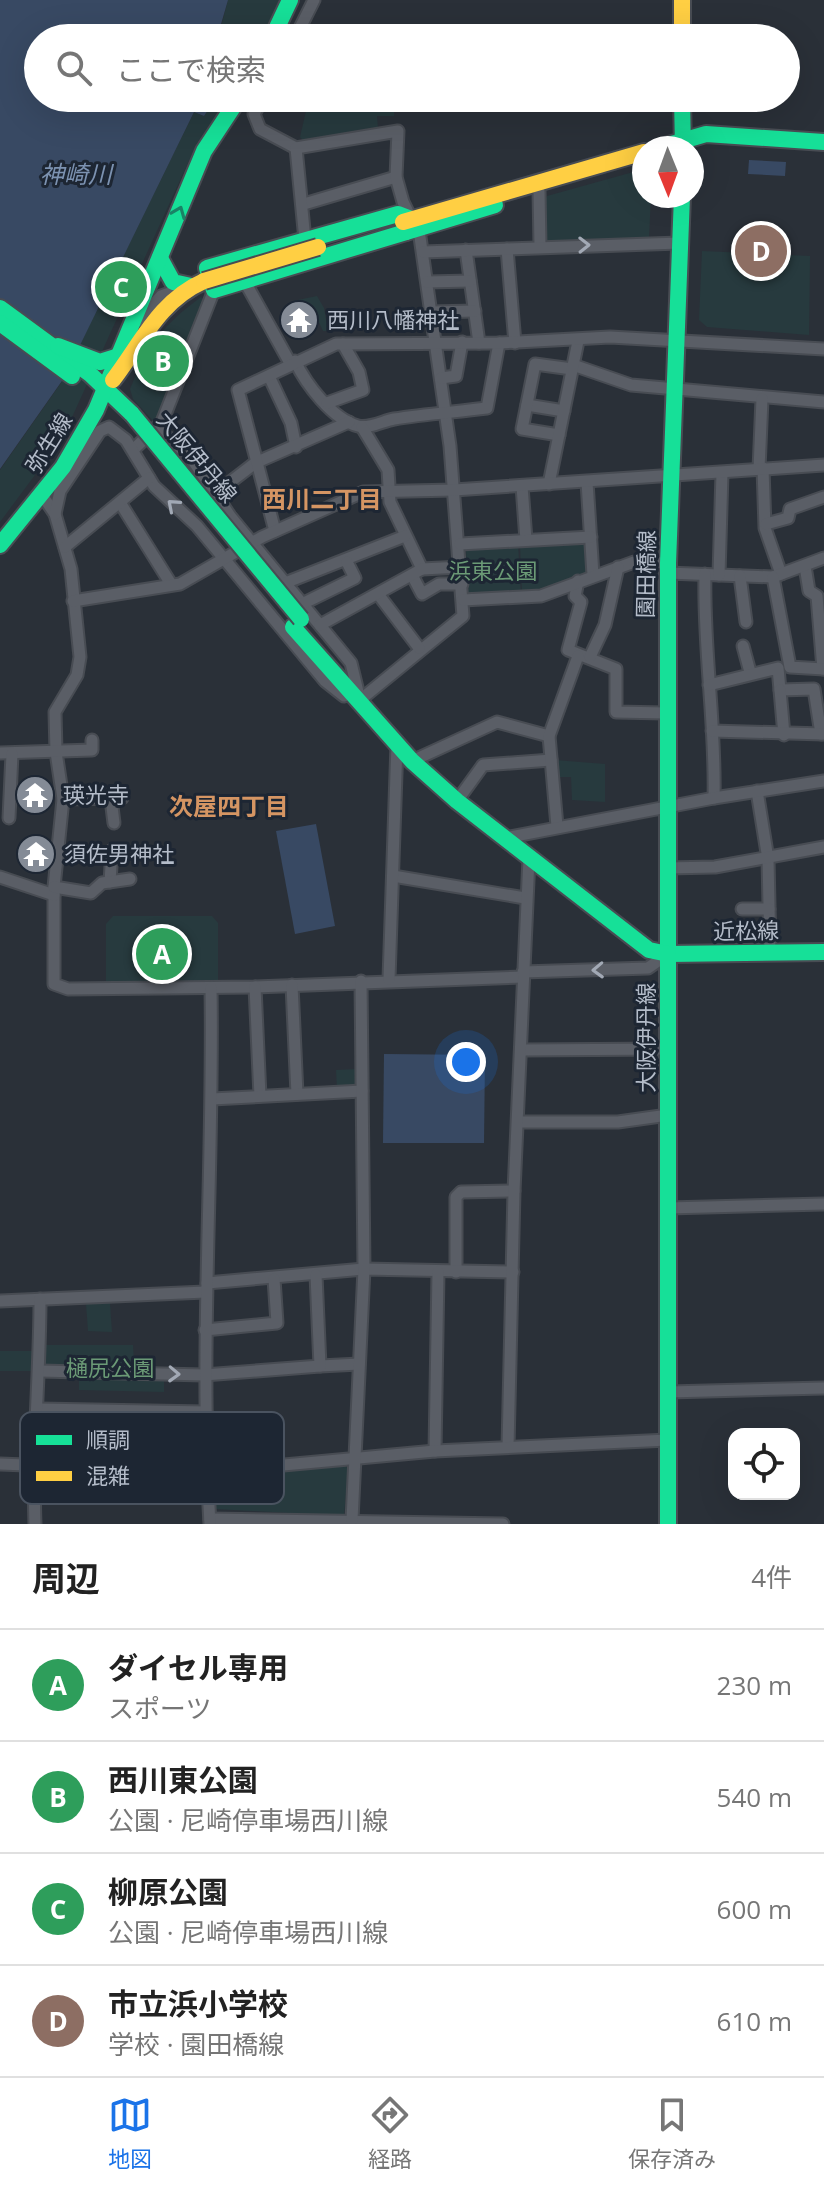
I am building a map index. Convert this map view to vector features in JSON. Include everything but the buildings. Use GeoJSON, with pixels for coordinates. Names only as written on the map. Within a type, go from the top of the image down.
{"type":"FeatureCollection","features":[{"type":"Feature","properties":{"kind":"street"},"geometry":{"type":"LineString","coordinates":[[279,24],[290,0]]}},
{"type":"Feature","properties":{"kind":"street"},"geometry":{"type":"LineString","coordinates":[[302,24],[314,0]]}},
{"type":"Feature","properties":{"kind":"street"},"geometry":{"type":"LineString","coordinates":[[682,0],[682,24]]}},
{"type":"Feature","properties":{"kind":"street"},"geometry":{"type":"LineString","coordinates":[[99,389],[160,258],[204,151],[230,112]]}},
{"type":"Feature","properties":{"kind":"street"},"geometry":{"type":"LineString","coordinates":[[255,112],[260,129],[296,148],[398,131],[396,177],[411,227],[423,252],[446,414],[460,544],[463,616],[419,648],[360,700]]}},
{"type":"Feature","properties":{"kind":"street"},"geometry":{"type":"LineString","coordinates":[[682,112],[683,136]]}},
{"type":"Feature","properties":{"kind":"street"},"geometry":{"type":"LineString","coordinates":[[701,136],[824,142]]}},
{"type":"Feature","properties":{"kind":"street"},"geometry":{"type":"LineString","coordinates":[[296,148],[312,243]]}},
{"type":"Feature","properties":{"kind":"street"},"geometry":{"type":"LineString","coordinates":[[160,258],[171,280],[244,280],[632,156]]}},
{"type":"Feature","properties":{"kind":"street"},"geometry":{"type":"LineString","coordinates":[[304,204],[396,177]]}},
{"type":"Feature","properties":{"kind":"street"},"geometry":{"type":"LineString","coordinates":[[540,246],[544,186]]}},
{"type":"Feature","properties":{"kind":"street","name":"園田橋線"},"geometry":{"type":"LineString","coordinates":[[668,954],[665,713],[681,208]]}},
{"type":"Feature","properties":{"kind":"street"},"geometry":{"type":"LineString","coordinates":[[113,357],[145,312],[161,296],[312,243],[411,227]]}},
{"type":"Feature","properties":{"kind":"street"},"geometry":{"type":"LineString","coordinates":[[423,252],[679,243]]}},
{"type":"Feature","properties":{"kind":"street"},"geometry":{"type":"LineString","coordinates":[[507,249],[515,343]]}},
{"type":"Feature","properties":{"kind":"street"},"geometry":{"type":"LineString","coordinates":[[466,250],[479,343]]}},
{"type":"Feature","properties":{"kind":"street"},"geometry":{"type":"LineString","coordinates":[[244,280],[306,381],[349,422],[362,427],[393,419],[487,408],[499,343]]}},
{"type":"Feature","properties":{"kind":"street"},"geometry":{"type":"LineString","coordinates":[[99,389],[129,361],[155,315],[204,281]]}},
{"type":"Feature","properties":{"kind":"street"},"geometry":{"type":"LineString","coordinates":[[133,450],[158,429],[189,361],[204,281]]}},
{"type":"Feature","properties":{"kind":"street"},"geometry":{"type":"LineString","coordinates":[[427,282],[470,281]]}},
{"type":"Feature","properties":{"kind":"street","name":"大阪伊丹線"},"geometry":{"type":"LineString","coordinates":[[0,308],[51,344],[127,418],[171,476],[299,617],[342,686],[360,700],[412,761],[457,801],[649,950],[668,954],[668,1524]]}},
{"type":"Feature","properties":{"kind":"street"},"geometry":{"type":"LineString","coordinates":[[431,312],[475,311]]}},
{"type":"Feature","properties":{"kind":"street","name":"大阪伊丹線"},"geometry":{"type":"LineString","coordinates":[[0,323],[99,389]]}},
{"type":"Feature","properties":{"kind":"street"},"geometry":{"type":"LineString","coordinates":[[275,531],[238,390],[293,362],[343,344],[436,341],[515,343],[610,337],[675,338],[824,349]]}},
{"type":"Feature","properties":{"kind":"street"},"geometry":{"type":"LineString","coordinates":[[549,484],[578,341]]}},
{"type":"Feature","properties":{"kind":"street"},"geometry":{"type":"LineString","coordinates":[[441,378],[456,376],[462,342]]}},
{"type":"Feature","properties":{"kind":"street"},"geometry":{"type":"LineString","coordinates":[[51,344],[113,357]]}},
{"type":"Feature","properties":{"kind":"street"},"geometry":{"type":"LineString","coordinates":[[327,403],[363,390],[359,372],[343,344]]}},
{"type":"Feature","properties":{"kind":"street"},"geometry":{"type":"LineString","coordinates":[[559,435],[522,429],[535,364],[572,367],[631,385],[674,387],[762,399],[824,402]]}},
{"type":"Feature","properties":{"kind":"street"},"geometry":{"type":"LineString","coordinates":[[269,376],[291,423],[296,447]]}},
{"type":"Feature","properties":{"kind":"street","name":"弥生線"},"geometry":{"type":"LineString","coordinates":[[0,545],[72,454],[99,389]]}},
{"type":"Feature","properties":{"kind":"street"},"geometry":{"type":"LineString","coordinates":[[762,399],[761,468],[766,524],[777,575],[790,667],[824,669],[817,596],[809,591],[805,566]]}},
{"type":"Feature","properties":{"kind":"street"},"geometry":{"type":"LineString","coordinates":[[527,405],[564,411]]}},
{"type":"Feature","properties":{"kind":"street"},"geometry":{"type":"LineString","coordinates":[[216,493],[258,461],[349,422]]}},
{"type":"Feature","properties":{"kind":"street"},"geometry":{"type":"LineString","coordinates":[[55,514],[60,491],[102,428],[109,427],[133,450],[149,478],[224,558],[331,688],[360,700]]}},
{"type":"Feature","properties":{"kind":"street"},"geometry":{"type":"LineString","coordinates":[[362,427],[388,470],[390,502],[405,536],[422,594],[439,584],[462,584]]}},
{"type":"Feature","properties":{"kind":"street"},"geometry":{"type":"LineString","coordinates":[[158,429],[187,452],[252,543],[285,583],[299,617],[320,625],[351,663],[360,700]]}},
{"type":"Feature","properties":{"kind":"street"},"geometry":{"type":"LineString","coordinates":[[73,601],[180,584],[275,531],[363,492],[454,490],[824,465]]}},
{"type":"Feature","properties":{"kind":"street"},"geometry":{"type":"LineString","coordinates":[[719,575],[722,473]]}},
{"type":"Feature","properties":{"kind":"street"},"geometry":{"type":"LineString","coordinates":[[65,547],[149,478]]}},
{"type":"Feature","properties":{"kind":"street"},"geometry":{"type":"LineString","coordinates":[[587,482],[593,575]]}},
{"type":"Feature","properties":{"kind":"street"},"geometry":{"type":"LineString","coordinates":[[522,486],[526,540]]}},
{"type":"Feature","properties":{"kind":"street"},"geometry":{"type":"LineString","coordinates":[[42,495],[55,514],[65,547],[80,657],[77,675],[56,709],[56,752],[63,799],[54,891],[54,984],[68,989],[255,987],[648,968],[668,954]]}},
{"type":"Feature","properties":{"kind":"street"},"geometry":{"type":"LineString","coordinates":[[766,524],[788,518],[790,509],[824,497]]}},
{"type":"Feature","properties":{"kind":"street"},"geometry":{"type":"LineString","coordinates":[[121,504],[171,584]]}},
{"type":"Feature","properties":{"kind":"street"},"geometry":{"type":"LineString","coordinates":[[285,583],[347,562],[405,536]]}},
{"type":"Feature","properties":{"kind":"street"},"geometry":{"type":"LineString","coordinates":[[460,544],[591,537]]}},
{"type":"Feature","properties":{"kind":"street"},"geometry":{"type":"LineString","coordinates":[[463,600],[541,596],[634,562],[705,574],[740,576],[777,575],[824,558]]}},
{"type":"Feature","properties":{"kind":"street"},"geometry":{"type":"LineString","coordinates":[[299,617],[355,578],[347,562]]}},
{"type":"Feature","properties":{"kind":"street"},"geometry":{"type":"LineString","coordinates":[[320,625],[417,572],[461,567]]}},
{"type":"Feature","properties":{"kind":"street"},"geometry":{"type":"LineString","coordinates":[[557,826],[549,736],[584,656],[605,625],[618,567]]}},
{"type":"Feature","properties":{"kind":"street"},"geometry":{"type":"LineString","coordinates":[[705,574],[709,685],[716,748],[714,798]]}},
{"type":"Feature","properties":{"kind":"street"},"geometry":{"type":"LineString","coordinates":[[740,576],[746,622]]}},
{"type":"Feature","properties":{"kind":"street"},"geometry":{"type":"LineString","coordinates":[[578,581],[575,596],[581,602],[568,650],[616,669],[616,712],[665,713]]}},
{"type":"Feature","properties":{"kind":"street"},"geometry":{"type":"LineString","coordinates":[[378,594],[419,648]]}},
{"type":"Feature","properties":{"kind":"street"},"geometry":{"type":"LineString","coordinates":[[743,646],[750,672]]}},
{"type":"Feature","properties":{"kind":"street"},"geometry":{"type":"LineString","coordinates":[[709,685],[750,672],[778,668],[784,735]]}},
{"type":"Feature","properties":{"kind":"street"},"geometry":{"type":"LineString","coordinates":[[712,731],[822,734],[814,689],[780,690]]}},
{"type":"Feature","properties":{"kind":"street"},"geometry":{"type":"LineString","coordinates":[[412,761],[497,722],[549,736]]}},
{"type":"Feature","properties":{"kind":"street"},"geometry":{"type":"LineString","coordinates":[[389,979],[397,744]]}},
{"type":"Feature","properties":{"kind":"street"},"geometry":{"type":"LineString","coordinates":[[9,818],[6,754],[92,749]]}},
{"type":"Feature","properties":{"kind":"street"},"geometry":{"type":"LineString","coordinates":[[457,801],[483,765],[551,760]]}},
{"type":"Feature","properties":{"kind":"street"},"geometry":{"type":"LineString","coordinates":[[505,838],[557,826],[824,781]]}},
{"type":"Feature","properties":{"kind":"street"},"geometry":{"type":"LineString","coordinates":[[757,791],[768,859],[770,952]]}},
{"type":"Feature","properties":{"kind":"street"},"geometry":{"type":"LineString","coordinates":[[63,799],[116,799],[114,823]]}},
{"type":"Feature","properties":{"kind":"street"},"geometry":{"type":"LineString","coordinates":[[667,868],[715,867],[824,847]]}},
{"type":"Feature","properties":{"kind":"street"},"geometry":{"type":"LineString","coordinates":[[110,882],[112,850]]}},
{"type":"Feature","properties":{"kind":"street"},"geometry":{"type":"LineString","coordinates":[[508,1447],[514,1191],[529,858]]}},
{"type":"Feature","properties":{"kind":"street"},"geometry":{"type":"LineString","coordinates":[[393,876],[525,898]]}},
{"type":"Feature","properties":{"kind":"street"},"geometry":{"type":"LineString","coordinates":[[0,877],[54,891],[91,893],[110,882],[130,879]]}},
{"type":"Feature","properties":{"kind":"street"},"geometry":{"type":"LineString","coordinates":[[743,907],[769,909]]}},
{"type":"Feature","properties":{"kind":"street","name":"近松線"},"geometry":{"type":"LineString","coordinates":[[668,954],[824,952]]}},
{"type":"Feature","properties":{"kind":"street"},"geometry":{"type":"LineString","coordinates":[[352,1520],[364,1269],[361,981]]}},
{"type":"Feature","properties":{"kind":"street"},"geometry":{"type":"LineString","coordinates":[[292,985],[297,1094]]}},
{"type":"Feature","properties":{"kind":"street"},"geometry":{"type":"LineString","coordinates":[[255,987],[260,1096]]}},
{"type":"Feature","properties":{"kind":"street"},"geometry":{"type":"LineString","coordinates":[[39,1409],[206,1412],[204,1375],[212,1099],[211,988]]}},
{"type":"Feature","properties":{"kind":"street"},"geometry":{"type":"LineString","coordinates":[[522,1050],[668,1049]]}},
{"type":"Feature","properties":{"kind":"street"},"geometry":{"type":"LineString","coordinates":[[212,1099],[362,1091]]}},
{"type":"Feature","properties":{"kind":"street"},"geometry":{"type":"LineString","coordinates":[[518,1122],[618,1122],[668,1115]]}},
{"type":"Feature","properties":{"kind":"street"},"geometry":{"type":"LineString","coordinates":[[456,1272],[456,1197],[461,1192],[514,1191]]}},
{"type":"Feature","properties":{"kind":"street"},"geometry":{"type":"LineString","coordinates":[[668,1208],[824,1204]]}},
{"type":"Feature","properties":{"kind":"street"},"geometry":{"type":"LineString","coordinates":[[0,1301],[206,1287],[364,1269],[513,1272]]}},
{"type":"Feature","properties":{"kind":"street"},"geometry":{"type":"LineString","coordinates":[[435,1451],[438,1272]]}},
{"type":"Feature","properties":{"kind":"street"},"geometry":{"type":"LineString","coordinates":[[316,1275],[320,1366]]}},
{"type":"Feature","properties":{"kind":"street"},"geometry":{"type":"LineString","coordinates":[[205,1330],[277,1323],[274,1279]]}},
{"type":"Feature","properties":{"kind":"street"},"geometry":{"type":"LineString","coordinates":[[39,1412],[40,1299]]}},
{"type":"Feature","properties":{"kind":"street"},"geometry":{"type":"LineString","coordinates":[[40,1371],[204,1375],[359,1364]]}},
{"type":"Feature","properties":{"kind":"street"},"geometry":{"type":"LineString","coordinates":[[669,1392],[824,1388]]}},
{"type":"Feature","properties":{"kind":"street"},"geometry":{"type":"LineString","coordinates":[[284,1465],[435,1451],[668,1440]]}},
{"type":"Feature","properties":{"kind":"street"},"geometry":{"type":"LineString","coordinates":[[0,1464],[20,1465]]}},
{"type":"Feature","properties":{"kind":"street"},"geometry":{"type":"LineString","coordinates":[[34,1504],[35,1524]]}},
{"type":"Feature","properties":{"kind":"street"},"geometry":{"type":"LineString","coordinates":[[210,1521],[352,1520],[503,1524]]}},
{"type":"Feature","properties":{"kind":"green space"},"geometry":{"type":"Polygon","coordinates":[[[228,0],[280,0],[271,24],[222,24],[228,0]]]}},
{"type":"Feature","properties":{"kind":"green space"},"geometry":{"type":"Polygon","coordinates":[[[194,112],[204,116],[207,112],[218,112],[197,143],[73,415],[55,448],[0,522],[0,470],[61,383],[194,112]]]}},
{"type":"Feature","properties":{"kind":"green space"},"geometry":{"type":"Polygon","coordinates":[[[306,112],[394,112],[394,116],[377,116],[378,129],[304,141],[300,137],[306,112]]]}},
{"type":"Feature","properties":{"kind":"green space"},"geometry":{"type":"Polygon","coordinates":[[[632,172],[632,208],[650,208],[649,238],[546,243],[544,200],[547,196],[632,172]]]}},
{"type":"Feature","properties":{"kind":"green space"},"geometry":{"type":"Polygon","coordinates":[[[702,251],[810,256],[809,335],[707,327],[699,320],[702,251]]]}},
{"type":"Feature","properties":{"kind":"green space"},"geometry":{"type":"Polygon","coordinates":[[[317,296],[324,308],[328,331],[323,331],[315,314],[297,310],[293,301],[317,296]]]}},
{"type":"Feature","properties":{"kind":"green space"},"geometry":{"type":"Polygon","coordinates":[[[201,297],[206,302],[160,420],[155,423],[133,399],[130,389],[158,337],[201,297]]]}},
{"type":"Feature","properties":{"kind":"green space"},"geometry":{"type":"Polygon","coordinates":[[[586,540],[588,574],[541,592],[522,594],[520,544],[586,540]]]}},
{"type":"Feature","properties":{"kind":"green space","name":"浜東公園"},"geometry":{"type":"Polygon","coordinates":[[[518,544],[521,594],[468,597],[466,548],[518,544]]]}},
{"type":"Feature","properties":{"kind":"green space"},"geometry":{"type":"Polygon","coordinates":[[[555,760],[605,764],[605,802],[572,800],[571,777],[555,777],[555,760]]]}},
{"type":"Feature","properties":{"kind":"green space"},"geometry":{"type":"Polygon","coordinates":[[[113,916],[212,916],[218,923],[218,985],[106,985],[106,924],[113,916]]]}},
{"type":"Feature","properties":{"kind":"green space"},"geometry":{"type":"Polygon","coordinates":[[[357,1069],[357,1083],[352,1089],[337,1089],[336,1070],[357,1069]]]}},
{"type":"Feature","properties":{"kind":"green space"},"geometry":{"type":"Polygon","coordinates":[[[110,1303],[112,1332],[88,1331],[86,1304],[110,1303]]]}},
{"type":"Feature","properties":{"kind":"green space","name":"樋尻公園"},"geometry":{"type":"Polygon","coordinates":[[[43,1345],[133,1345],[134,1361],[151,1362],[151,1377],[164,1378],[164,1392],[79,1390],[79,1369],[43,1368],[43,1345]]]}},
{"type":"Feature","properties":{"kind":"green space"},"geometry":{"type":"Polygon","coordinates":[[[0,1351],[32,1351],[32,1371],[0,1371],[0,1351]]]}},
{"type":"Feature","properties":{"kind":"green space"},"geometry":{"type":"Polygon","coordinates":[[[348,1468],[344,1516],[215,1509],[215,1504],[284,1504],[284,1471],[348,1468]]]}},
{"type":"Feature","properties":{"kind":"water","name":"神崎川"},"geometry":{"type":"Polygon","coordinates":[[[0,0],[228,0],[221,24],[24,24],[24,112],[194,112],[64,378],[0,469],[0,0]]]}},
{"type":"Feature","properties":{"kind":"water"},"geometry":{"type":"Polygon","coordinates":[[[749,160],[786,162],[785,176],[748,174],[749,160]]]}},
{"type":"Feature","properties":{"kind":"water"},"geometry":{"type":"Polygon","coordinates":[[[316,824],[335,926],[295,934],[276,831],[316,824]]]}},
{"type":"Feature","properties":{"kind":"water"},"geometry":{"type":"Polygon","coordinates":[[[384,1054],[485,1055],[484,1143],[383,1143],[384,1054]]]}},
{"type":"Feature","properties":{"kind":"traffic: fast"},"geometry":{"type":"LineString","coordinates":[[279,24],[290,0]]}},
{"type":"Feature","properties":{"kind":"traffic: fast"},"geometry":{"type":"LineString","coordinates":[[0,545],[63,467],[96,410],[204,151],[230,112]]}},
{"type":"Feature","properties":{"kind":"traffic: fast"},"geometry":{"type":"LineString","coordinates":[[682,112],[683,136]]}},
{"type":"Feature","properties":{"kind":"traffic: fast"},"geometry":{"type":"LineString","coordinates":[[699,136],[824,142]]}},
{"type":"Feature","properties":{"kind":"traffic: fast"},"geometry":{"type":"LineString","coordinates":[[406,232],[495,205]]}},
{"type":"Feature","properties":{"kind":"traffic: fast"},"geometry":{"type":"LineString","coordinates":[[682,208],[668,563],[668,954],[824,952]]}},
{"type":"Feature","properties":{"kind":"traffic: fast"},"geometry":{"type":"LineString","coordinates":[[398,214],[411,219],[406,232],[214,290],[207,268],[398,214]]}},
{"type":"Feature","properties":{"kind":"traffic: fast"},"geometry":{"type":"LineString","coordinates":[[160,258],[173,282],[191,286]]}},
{"type":"Feature","properties":{"kind":"traffic: fast"},"geometry":{"type":"LineString","coordinates":[[0,308],[90,374],[132,414]]}},
{"type":"Feature","properties":{"kind":"traffic: fast"},"geometry":{"type":"LineString","coordinates":[[0,323],[72,376]]}},
{"type":"Feature","properties":{"kind":"traffic: fast"},"geometry":{"type":"LineString","coordinates":[[58,346],[100,362],[116,357]]}},
{"type":"Feature","properties":{"kind":"traffic: fast"},"geometry":{"type":"LineString","coordinates":[[132,414],[301,619]]}},
{"type":"Feature","properties":{"kind":"traffic: fast"},"geometry":{"type":"LineString","coordinates":[[293,627],[412,761],[457,801],[649,950],[668,954],[668,1524]]}},
{"type":"Feature","properties":{"kind":"traffic: slow"},"geometry":{"type":"LineString","coordinates":[[682,0],[682,24]]}},
{"type":"Feature","properties":{"kind":"traffic: slow"},"geometry":{"type":"LineString","coordinates":[[403,222],[632,155]]}},
{"type":"Feature","properties":{"kind":"traffic: slow"},"geometry":{"type":"LineString","coordinates":[[204,281],[318,247]]}},
{"type":"Feature","properties":{"kind":"traffic: slow"},"geometry":{"type":"LineString","coordinates":[[113,380],[163,311],[188,289],[204,281]]}},
{"type":"Feature","properties":{"kind":"place","name":"市立浜小学校"},"geometry":{"type":"Point","coordinates":[761,251]}},
{"type":"Feature","properties":{"kind":"place","name":"柳原公園"},"geometry":{"type":"Point","coordinates":[121,287]}},
{"type":"Feature","properties":{"kind":"place","name":"西川八幡神社"},"geometry":{"type":"Point","coordinates":[299,320]}},
{"type":"Feature","properties":{"kind":"place","name":"西川東公園"},"geometry":{"type":"Point","coordinates":[163,361]}},
{"type":"Feature","properties":{"kind":"place","name":"瑛光寺"},"geometry":{"type":"Point","coordinates":[35,795]}},
{"type":"Feature","properties":{"kind":"place","name":"須佐男神社"},"geometry":{"type":"Point","coordinates":[36,854]}},
{"type":"Feature","properties":{"kind":"place","name":"ダイセル専用"},"geometry":{"type":"Point","coordinates":[162,954]}},
{"type":"Feature","properties":{"kind":"district","name":"西川二丁目"},"geometry":{"type":"Point","coordinates":[322,500]}},
{"type":"Feature","properties":{"kind":"district","name":"次屋四丁目"},"geometry":{"type":"Point","coordinates":[229,807]}}]}
